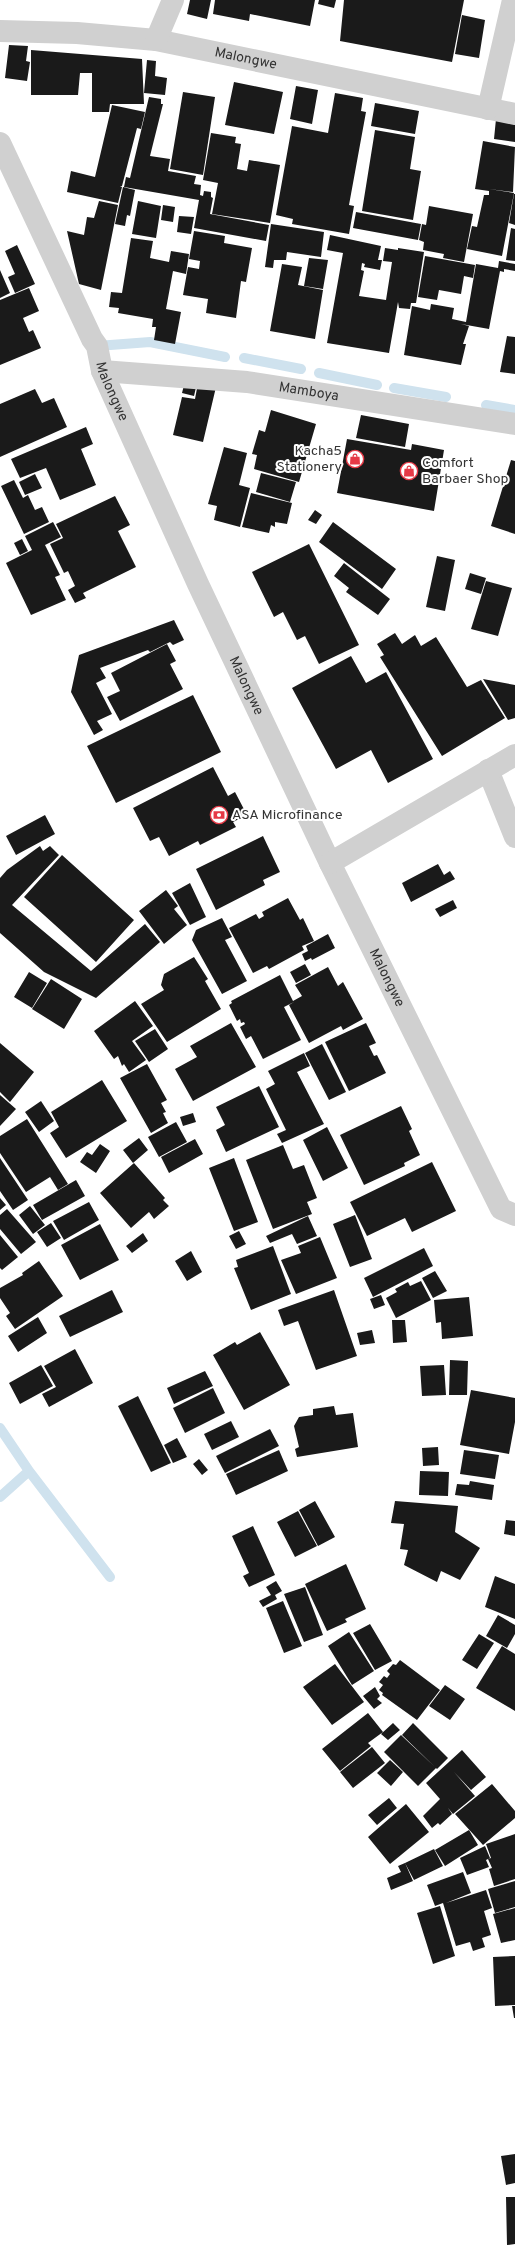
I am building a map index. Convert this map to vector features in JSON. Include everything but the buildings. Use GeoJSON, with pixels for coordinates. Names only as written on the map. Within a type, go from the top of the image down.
{"type":"FeatureCollection","features":[{"type":"Feature","properties":{"kind":"street"},"geometry":{"type":"LineString","coordinates":[[156,40],[173,0]]}},
{"type":"Feature","properties":{"kind":"street"},"geometry":{"type":"LineString","coordinates":[[488,109],[513,0]]}},
{"type":"Feature","properties":{"kind":"street","name":"Malongwe"},"geometry":{"type":"LineString","coordinates":[[0,31],[77,33],[156,40],[515,114]]}},
{"type":"Feature","properties":{"kind":"street","name":"Malongwe"},"geometry":{"type":"LineString","coordinates":[[0,143],[92,339],[98,346],[102,371],[198,584],[330,863],[501,1209],[515,1215]]}},
{"type":"Feature","properties":{"kind":"street","name":"Mamboya"},"geometry":{"type":"LineString","coordinates":[[102,371],[247,382],[515,424]]}},
{"type":"Feature","properties":{"kind":"street"},"geometry":{"type":"LineString","coordinates":[[330,863],[515,755]]}},
{"type":"Feature","properties":{"kind":"street"},"geometry":{"type":"LineString","coordinates":[[488,770],[515,837]]}},
{"type":"Feature","properties":{"kind":"waterway"},"geometry":{"type":"LineString","coordinates":[[97,346],[150,342],[225,357]]}},
{"type":"Feature","properties":{"kind":"waterway"},"geometry":{"type":"LineString","coordinates":[[244,358],[301,369]]}},
{"type":"Feature","properties":{"kind":"waterway"},"geometry":{"type":"LineString","coordinates":[[319,373],[377,385]]}},
{"type":"Feature","properties":{"kind":"waterway"},"geometry":{"type":"LineString","coordinates":[[394,388],[446,397]]}},
{"type":"Feature","properties":{"kind":"waterway"},"geometry":{"type":"LineString","coordinates":[[486,405],[515,410]]}},
{"type":"Feature","properties":{"kind":"waterway"},"geometry":{"type":"LineString","coordinates":[[0,1428],[29,1471],[110,1577]]}},
{"type":"Feature","properties":{"kind":"waterway"},"geometry":{"type":"LineString","coordinates":[[0,1497],[29,1471]]}},
{"type":"Feature","properties":{"kind":"place","name":"Kacha5 Stationery"},"geometry":{"type":"Point","coordinates":[355,459]}},
{"type":"Feature","properties":{"kind":"place","name":"Comfort Barbaer Shop"},"geometry":{"type":"Point","coordinates":[409,471]}},
{"type":"Feature","properties":{"kind":"place","name":"ASA Microfinance"},"geometry":{"type":"Point","coordinates":[219,815]}}]}
